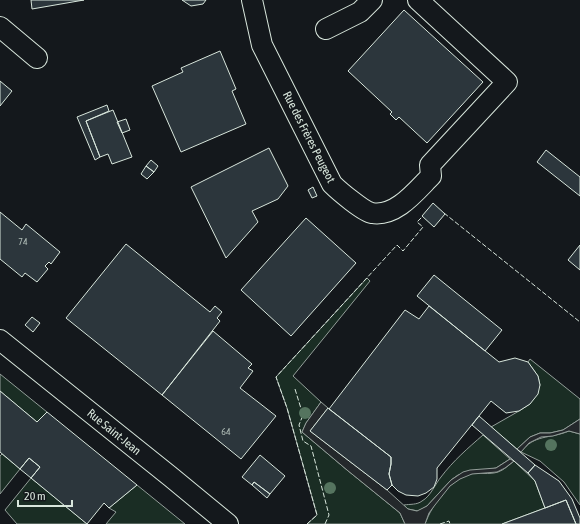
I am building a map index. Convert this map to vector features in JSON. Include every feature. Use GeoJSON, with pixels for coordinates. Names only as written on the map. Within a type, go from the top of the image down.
{"type":"FeatureCollection","features":[{"type":"Feature","properties":{"kind":"street","name":"Rue des Frères Peugeot"},"geometry":{"type":"LineString","coordinates":[[252,0],[262,45],[332,184],[348,198],[372,213],[389,211],[404,204],[431,176],[430,165],[507,82],[418,0]]}},
{"type":"Feature","properties":{"kind":"street"},"geometry":{"type":"LineString","coordinates":[[326,29],[360,12],[372,0]]}},
{"type":"Feature","properties":{"kind":"street"},"geometry":{"type":"LineString","coordinates":[[0,27],[37,58]]}},
{"type":"Feature","properties":{"kind":"street","name":"Rue Saint-Jean"},"geometry":{"type":"LineString","coordinates":[[0,340],[166,472],[228,524]]}},
{"type":"Feature","properties":{"kind":"green space"},"geometry":{"type":"Polygon","coordinates":[[[367,278],[370,281],[293,376],[321,402],[306,423],[302,432],[400,513],[405,524],[307,524],[317,515],[287,408],[276,377],[367,278]]]}},
{"type":"Feature","properties":{"kind":"green space"},"geometry":{"type":"Polygon","coordinates":[[[530,359],[580,399],[580,419],[563,430],[550,433],[540,433],[530,437],[517,449],[491,427],[530,404],[540,385],[538,376],[528,362],[530,359]]]}},
{"type":"Feature","properties":{"kind":"green space"},"geometry":{"type":"Polygon","coordinates":[[[0,374],[47,412],[37,422],[0,391],[0,374]]]}},
{"type":"Feature","properties":{"kind":"green space"},"geometry":{"type":"Polygon","coordinates":[[[569,431],[580,434],[580,505],[564,482],[540,461],[521,452],[531,442],[569,431]]]}},
{"type":"Feature","properties":{"kind":"green space"},"geometry":{"type":"Polygon","coordinates":[[[483,435],[510,459],[496,468],[458,475],[451,480],[427,506],[418,511],[408,509],[404,505],[418,503],[425,499],[451,466],[483,435]]]}},
{"type":"Feature","properties":{"kind":"green space"},"geometry":{"type":"Polygon","coordinates":[[[2,454],[20,469],[0,494],[0,456],[2,454]]]}},
{"type":"Feature","properties":{"kind":"green space"},"geometry":{"type":"Polygon","coordinates":[[[514,461],[535,481],[545,508],[502,524],[425,524],[432,509],[442,494],[448,487],[462,477],[477,473],[498,472],[514,461]]]}},
{"type":"Feature","properties":{"kind":"green space"},"geometry":{"type":"Polygon","coordinates":[[[31,478],[87,524],[17,524],[5,510],[31,478]]]}},
{"type":"Feature","properties":{"kind":"green space"},"geometry":{"type":"Polygon","coordinates":[[[137,485],[185,524],[106,524],[116,512],[109,508],[137,485]]]}},
{"type":"Feature","properties":{"kind":"shaded area"},"geometry":{"type":"Polygon","coordinates":[[[321,402],[328,408],[310,431],[387,490],[408,509],[417,511],[427,506],[451,480],[463,472],[496,468],[510,459],[514,461],[497,472],[472,474],[460,479],[450,486],[435,505],[429,513],[425,524],[405,524],[400,513],[302,432],[306,423],[321,402]]]}},
{"type":"Feature","properties":{"kind":"shaded area"},"geometry":{"type":"Polygon","coordinates":[[[580,419],[580,434],[569,431],[553,436],[541,437],[529,443],[521,452],[517,449],[530,437],[540,433],[550,433],[563,430],[580,419]]]}},
{"type":"Feature","properties":{"kind":"building"},"geometry":{"type":"Polygon","coordinates":[[[31,0],[84,0],[32,9],[31,0]]]}},
{"type":"Feature","properties":{"kind":"building"},"geometry":{"type":"Polygon","coordinates":[[[182,0],[206,0],[203,4],[191,6],[182,0]]]}},
{"type":"Feature","properties":{"kind":"building"},"geometry":{"type":"Polygon","coordinates":[[[404,10],[483,82],[427,143],[399,117],[396,120],[390,114],[392,112],[348,71],[404,10]]]}},
{"type":"Feature","properties":{"kind":"building"},"geometry":{"type":"Polygon","coordinates":[[[220,51],[236,89],[232,91],[246,124],[181,152],[152,86],[183,72],[181,68],[220,51]]]}},
{"type":"Feature","properties":{"kind":"building"},"geometry":{"type":"Polygon","coordinates":[[[0,81],[12,91],[0,106],[0,81]]]}},
{"type":"Feature","properties":{"kind":"building"},"geometry":{"type":"Polygon","coordinates":[[[107,105],[109,111],[86,121],[100,157],[95,160],[77,117],[107,105]]]}},
{"type":"Feature","properties":{"kind":"building"},"geometry":{"type":"Polygon","coordinates":[[[113,110],[132,157],[112,164],[108,154],[100,157],[86,121],[113,110]]]}},
{"type":"Feature","properties":{"kind":"building"},"geometry":{"type":"Polygon","coordinates":[[[126,119],[130,130],[122,133],[117,122],[126,119]]]}},
{"type":"Feature","properties":{"kind":"building"},"geometry":{"type":"Polygon","coordinates":[[[269,148],[288,186],[278,199],[252,211],[258,222],[226,258],[191,187],[269,148]]]}},
{"type":"Feature","properties":{"kind":"building"},"geometry":{"type":"Polygon","coordinates":[[[546,150],[580,177],[580,196],[537,162],[546,150]]]}},
{"type":"Feature","properties":{"kind":"building"},"geometry":{"type":"Polygon","coordinates":[[[151,160],[158,166],[154,172],[146,166],[151,160]]]}},
{"type":"Feature","properties":{"kind":"building"},"geometry":{"type":"Polygon","coordinates":[[[146,166],[154,172],[147,179],[141,174],[146,166]]]}},
{"type":"Feature","properties":{"kind":"building"},"geometry":{"type":"Polygon","coordinates":[[[313,187],[317,196],[312,198],[308,190],[313,187]]]}},
{"type":"Feature","properties":{"kind":"building"},"geometry":{"type":"Polygon","coordinates":[[[433,203],[445,214],[434,227],[422,216],[433,203]]]}},
{"type":"Feature","properties":{"kind":"building"},"geometry":{"type":"Polygon","coordinates":[[[0,212],[22,230],[26,224],[60,252],[51,264],[49,262],[45,266],[48,269],[37,282],[25,273],[22,277],[0,259],[0,212]]]}},
{"type":"Feature","properties":{"kind":"building"},"geometry":{"type":"Polygon","coordinates":[[[306,218],[356,263],[291,336],[241,290],[306,218]]]}},
{"type":"Feature","properties":{"kind":"building"},"geometry":{"type":"Polygon","coordinates":[[[126,244],[210,312],[215,306],[222,312],[217,318],[220,321],[162,395],[66,318],[126,244]]]}},
{"type":"Feature","properties":{"kind":"building"},"geometry":{"type":"Polygon","coordinates":[[[580,245],[580,270],[568,260],[580,245]]]}},
{"type":"Feature","properties":{"kind":"building"},"geometry":{"type":"Polygon","coordinates":[[[434,275],[502,330],[485,351],[417,296],[434,275]]]}},
{"type":"Feature","properties":{"kind":"building"},"geometry":{"type":"Polygon","coordinates":[[[429,306],[499,362],[515,358],[528,362],[538,376],[540,385],[538,394],[530,404],[519,411],[506,413],[491,401],[437,468],[437,479],[434,487],[426,493],[418,496],[406,495],[398,491],[392,485],[389,474],[391,457],[329,409],[405,310],[419,319],[429,306]]]}},
{"type":"Feature","properties":{"kind":"building"},"geometry":{"type":"Polygon","coordinates":[[[32,317],[40,323],[33,332],[25,325],[32,317]]]}},
{"type":"Feature","properties":{"kind":"building"},"geometry":{"type":"Polygon","coordinates":[[[213,331],[252,364],[248,368],[253,371],[240,388],[276,416],[241,459],[162,395],[213,331]]]}},
{"type":"Feature","properties":{"kind":"building"},"geometry":{"type":"Polygon","coordinates":[[[0,391],[37,422],[47,412],[137,485],[109,508],[104,503],[87,524],[31,478],[40,467],[29,458],[20,469],[0,452],[0,391]]]}},
{"type":"Feature","properties":{"kind":"building"},"geometry":{"type":"Polygon","coordinates":[[[328,408],[391,457],[389,474],[392,485],[387,490],[310,431],[328,408]]]}},
{"type":"Feature","properties":{"kind":"building"},"geometry":{"type":"Polygon","coordinates":[[[479,416],[535,465],[528,473],[472,425],[479,416]]]}},
{"type":"Feature","properties":{"kind":"building"},"geometry":{"type":"Polygon","coordinates":[[[260,455],[285,476],[270,494],[254,482],[252,485],[242,477],[260,455]]]}},
{"type":"Feature","properties":{"kind":"building"},"geometry":{"type":"Polygon","coordinates":[[[29,458],[40,467],[31,478],[20,469],[29,458]]]}},
{"type":"Feature","properties":{"kind":"building"},"geometry":{"type":"Polygon","coordinates":[[[535,465],[559,481],[572,499],[580,518],[580,524],[576,524],[566,500],[545,508],[535,481],[528,473],[535,465]]]}},
{"type":"Feature","properties":{"kind":"building"},"geometry":{"type":"Polygon","coordinates":[[[254,482],[270,494],[267,498],[252,485],[254,482]]]}},
{"type":"Feature","properties":{"kind":"building"},"geometry":{"type":"Polygon","coordinates":[[[566,500],[576,524],[502,524],[545,508],[566,500]]]}},
{"type":"Feature","properties":{"kind":"fence"},"geometry":{"type":"LineString","coordinates":[[444,213],[580,322]]}},
{"type":"Feature","properties":{"kind":"fence"},"geometry":{"type":"LineString","coordinates":[[307,524],[317,515],[287,408],[276,377],[397,245],[403,251],[423,227],[417,222],[423,216]]}},
{"type":"Feature","properties":{"kind":"fence"},"geometry":{"type":"LineString","coordinates":[[295,389],[303,415],[299,425],[303,441],[311,446],[329,515],[325,524]]}},
{"type":"Feature","properties":{"kind":"fence"},"geometry":{"type":"LineString","coordinates":[[440,524],[449,521],[450,524]]}}]}
